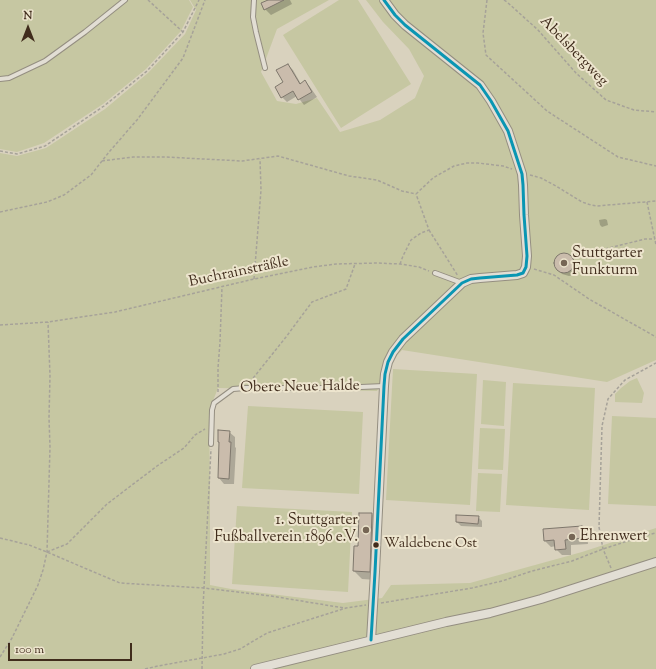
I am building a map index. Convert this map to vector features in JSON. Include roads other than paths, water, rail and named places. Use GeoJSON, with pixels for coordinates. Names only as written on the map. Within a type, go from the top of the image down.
{"type":"FeatureCollection","features":[{"type":"Feature","properties":{"kind":"street"},"geometry":{"type":"LineString","coordinates":[[370,640],[375,572],[384,386],[388,362],[393,352],[403,339],[462,283],[475,278],[517,275],[523,273],[526,267],[527,256],[522,174],[508,131],[492,100],[480,86],[405,25],[395,15],[384,0]]}},
{"type":"Feature","properties":{"kind":"street"},"geometry":{"type":"LineString","coordinates":[[255,669],[370,640],[490,613],[541,599],[656,562]]}},
{"type":"Feature","properties":{"kind":"lane"},"geometry":{"type":"LineString","coordinates":[[0,80],[9,78],[45,61],[125,0]]}},
{"type":"Feature","properties":{"kind":"lane"},"geometry":{"type":"LineString","coordinates":[[254,0],[253,17],[266,68]]}},
{"type":"Feature","properties":{"kind":"lane"},"geometry":{"type":"LineString","coordinates":[[435,273],[462,283]]}},
{"type":"Feature","properties":{"kind":"lane","name":"Obere Neue Halde"},"geometry":{"type":"LineString","coordinates":[[211,444],[212,410],[214,404],[233,389],[384,386]]}},
{"type":"Feature","properties":{"kind":"place","name":"Stuttgarter Funkturm"},"geometry":{"type":"Point","coordinates":[564,263]}},
{"type":"Feature","properties":{"kind":"place","name":"1. Stuttgarter Fußballverein 1896 e.V."},"geometry":{"type":"Point","coordinates":[366,530]}},
{"type":"Feature","properties":{"kind":"place","name":"Ehrenwert"},"geometry":{"type":"Point","coordinates":[572,537]}},
{"type":"Feature","properties":{"kind":"place","name":"Waldebene Ost"},"geometry":{"type":"Point","coordinates":[376,545]}}]}
